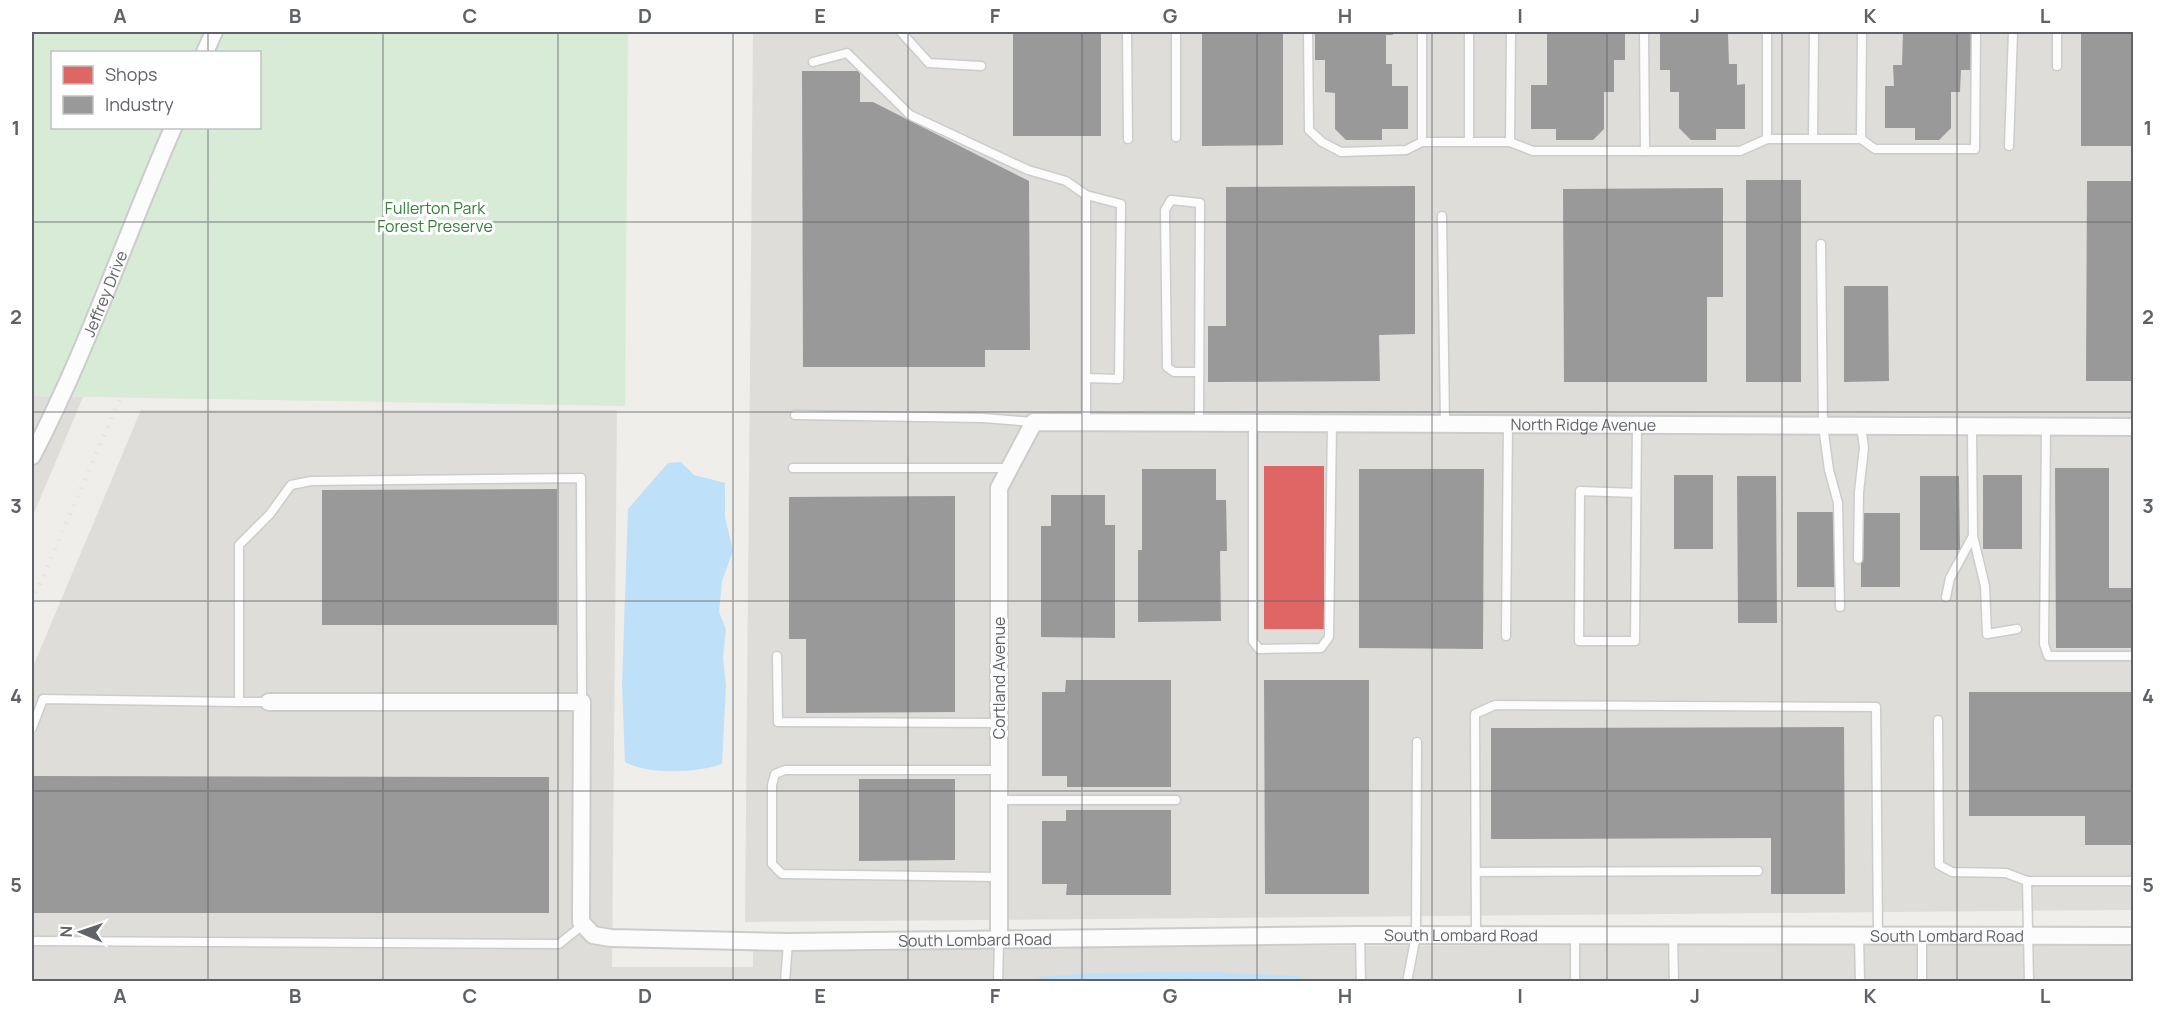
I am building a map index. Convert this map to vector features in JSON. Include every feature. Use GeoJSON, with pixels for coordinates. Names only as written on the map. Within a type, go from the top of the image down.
{"type":"FeatureCollection","features":[{"type":"Feature","properties":{"kind":"street"},"geometry":{"type":"LineString","coordinates":[[205,51],[214,32]]}},
{"type":"Feature","properties":{"kind":"street","name":"Jeffrey Drive"},"geometry":{"type":"LineString","coordinates":[[32,456],[72,372],[135,213],[173,129]]}},
{"type":"Feature","properties":{"kind":"street","name":"North Ridge Avenue"},"geometry":{"type":"LineString","coordinates":[[1034,422],[2133,427]]}},
{"type":"Feature","properties":{"kind":"street","name":"Cortland Avenue"},"geometry":{"type":"LineString","coordinates":[[999,941],[999,488],[1034,422]]}},
{"type":"Feature","properties":{"kind":"street"},"geometry":{"type":"LineString","coordinates":[[269,702],[582,702],[581,922],[584,924]]}},
{"type":"Feature","properties":{"kind":"street","name":"South Lombard Road"},"geometry":{"type":"LineString","coordinates":[[584,924],[593,935],[611,938],[788,942],[1360,935],[1922,935],[2028,938],[2133,936]]}},
{"type":"Feature","properties":{"kind":"lane"},"geometry":{"type":"LineString","coordinates":[[901,32],[929,63],[981,66]]}},
{"type":"Feature","properties":{"kind":"lane"},"geometry":{"type":"LineString","coordinates":[[1127,32],[1128,139]]}},
{"type":"Feature","properties":{"kind":"lane"},"geometry":{"type":"LineString","coordinates":[[1176,32],[1176,137]]}},
{"type":"Feature","properties":{"kind":"lane"},"geometry":{"type":"LineString","coordinates":[[1308,32],[1310,130],[1322,142],[1341,152],[1406,150],[1422,142],[1510,142],[1533,151],[1740,151],[1767,139],[1861,139],[1875,149],[1975,148],[1976,32]]}},
{"type":"Feature","properties":{"kind":"lane"},"geometry":{"type":"LineString","coordinates":[[1422,32],[1422,142]]}},
{"type":"Feature","properties":{"kind":"lane"},"geometry":{"type":"LineString","coordinates":[[1469,32],[1469,142]]}},
{"type":"Feature","properties":{"kind":"lane"},"geometry":{"type":"LineString","coordinates":[[1510,142],[1511,32]]}},
{"type":"Feature","properties":{"kind":"lane"},"geometry":{"type":"LineString","coordinates":[[1644,32],[1645,151]]}},
{"type":"Feature","properties":{"kind":"lane"},"geometry":{"type":"LineString","coordinates":[[1767,32],[1767,139]]}},
{"type":"Feature","properties":{"kind":"lane"},"geometry":{"type":"LineString","coordinates":[[1813,139],[1814,32]]}},
{"type":"Feature","properties":{"kind":"lane"},"geometry":{"type":"LineString","coordinates":[[1861,139],[1862,32]]}},
{"type":"Feature","properties":{"kind":"lane"},"geometry":{"type":"LineString","coordinates":[[2009,146],[2013,32]]}},
{"type":"Feature","properties":{"kind":"lane"},"geometry":{"type":"LineString","coordinates":[[2057,32],[2057,66]]}},
{"type":"Feature","properties":{"kind":"lane"},"geometry":{"type":"LineString","coordinates":[[813,62],[847,53],[910,115],[1028,170],[1066,181],[1086,195],[1121,204],[1119,379],[1086,378]]}},
{"type":"Feature","properties":{"kind":"lane"},"geometry":{"type":"LineString","coordinates":[[1086,195],[1086,423]]}},
{"type":"Feature","properties":{"kind":"lane"},"geometry":{"type":"LineString","coordinates":[[1199,372],[1174,372],[1167,367],[1166,210],[1171,200],[1200,203],[1199,424]]}},
{"type":"Feature","properties":{"kind":"lane"},"geometry":{"type":"LineString","coordinates":[[1442,216],[1445,424]]}},
{"type":"Feature","properties":{"kind":"lane"},"geometry":{"type":"LineString","coordinates":[[1821,244],[1823,426],[1829,470],[1838,503],[1840,607]]}},
{"type":"Feature","properties":{"kind":"lane"},"geometry":{"type":"LineString","coordinates":[[795,415],[983,418],[1034,422]]}},
{"type":"Feature","properties":{"kind":"lane"},"geometry":{"type":"LineString","coordinates":[[1253,423],[1253,641],[1259,649],[1321,648],[1329,637],[1332,424]]}},
{"type":"Feature","properties":{"kind":"lane"},"geometry":{"type":"LineString","coordinates":[[1506,636],[1508,424]]}},
{"type":"Feature","properties":{"kind":"lane"},"geometry":{"type":"LineString","coordinates":[[1636,493],[1580,491],[1579,641],[1635,642],[1637,425]]}},
{"type":"Feature","properties":{"kind":"lane"},"geometry":{"type":"LineString","coordinates":[[1858,559],[1858,502],[1864,448],[1861,426]]}},
{"type":"Feature","properties":{"kind":"lane"},"geometry":{"type":"LineString","coordinates":[[1972,427],[1973,536],[1985,586],[1987,634],[2018,629]]}},
{"type":"Feature","properties":{"kind":"lane"},"geometry":{"type":"LineString","coordinates":[[2046,427],[2044,644],[2048,656],[2133,656]]}},
{"type":"Feature","properties":{"kind":"lane"},"geometry":{"type":"LineString","coordinates":[[794,468],[1010,468]]}},
{"type":"Feature","properties":{"kind":"lane"},"geometry":{"type":"LineString","coordinates":[[238,702],[239,545],[270,514],[291,485],[310,481],[581,478],[582,702]]}},
{"type":"Feature","properties":{"kind":"lane"},"geometry":{"type":"LineString","coordinates":[[1946,597],[1950,578],[1973,536]]}},
{"type":"Feature","properties":{"kind":"lane"},"geometry":{"type":"LineString","coordinates":[[777,656],[778,722],[998,723]]}},
{"type":"Feature","properties":{"kind":"lane"},"geometry":{"type":"LineString","coordinates":[[32,728],[43,699],[269,702]]}},
{"type":"Feature","properties":{"kind":"lane"},"geometry":{"type":"LineString","coordinates":[[1476,935],[1475,714],[1495,705],[1876,707],[1878,935]]}},
{"type":"Feature","properties":{"kind":"lane"},"geometry":{"type":"LineString","coordinates":[[1938,720],[1939,865],[1952,872],[2006,873],[2026,881],[2133,881]]}},
{"type":"Feature","properties":{"kind":"lane"},"geometry":{"type":"LineString","coordinates":[[1407,981],[1416,935],[1417,742]]}},
{"type":"Feature","properties":{"kind":"lane"},"geometry":{"type":"LineString","coordinates":[[998,770],[785,770],[775,774],[772,785],[772,864],[782,874],[998,877]]}},
{"type":"Feature","properties":{"kind":"lane"},"geometry":{"type":"LineString","coordinates":[[998,800],[1176,800]]}},
{"type":"Feature","properties":{"kind":"lane"},"geometry":{"type":"LineString","coordinates":[[1476,872],[1758,871]]}},
{"type":"Feature","properties":{"kind":"lane"},"geometry":{"type":"LineString","coordinates":[[2026,881],[2029,981]]}},
{"type":"Feature","properties":{"kind":"lane"},"geometry":{"type":"LineString","coordinates":[[32,941],[559,944],[584,924]]}},
{"type":"Feature","properties":{"kind":"lane"},"geometry":{"type":"LineString","coordinates":[[1360,935],[1360,981]]}},
{"type":"Feature","properties":{"kind":"lane"},"geometry":{"type":"LineString","coordinates":[[1575,935],[1575,981]]}},
{"type":"Feature","properties":{"kind":"lane"},"geometry":{"type":"LineString","coordinates":[[1673,935],[1674,981]]}},
{"type":"Feature","properties":{"kind":"lane"},"geometry":{"type":"LineString","coordinates":[[1859,935],[1860,981]]}},
{"type":"Feature","properties":{"kind":"lane"},"geometry":{"type":"LineString","coordinates":[[1922,935],[1922,981]]}},
{"type":"Feature","properties":{"kind":"lane"},"geometry":{"type":"LineString","coordinates":[[998,981],[999,941]]}},
{"type":"Feature","properties":{"kind":"lane"},"geometry":{"type":"LineString","coordinates":[[785,981],[788,942]]}},
{"type":"Feature","properties":{"kind":"shaded area"},"geometry":{"type":"Polygon","coordinates":[[[753,32],[2133,32],[2133,910],[745,922],[753,32]]]}},
{"type":"Feature","properties":{"kind":"shaded area"},"geometry":{"type":"Polygon","coordinates":[[[32,396],[83,397],[32,518],[32,396]]]}},
{"type":"Feature","properties":{"kind":"shaded area"},"geometry":{"type":"Polygon","coordinates":[[[141,410],[617,410],[612,967],[753,967],[753,947],[2134,944],[2133,982],[32,982],[32,669],[141,410]]]}},
{"type":"Feature","properties":{"kind":"green space","name":"Fullerton Park Forest Preserve"},"geometry":{"type":"Polygon","coordinates":[[[32,32],[628,32],[625,406],[32,396],[32,32]]]}},
{"type":"Feature","properties":{"kind":"water"},"geometry":{"type":"Polygon","coordinates":[[[681,462],[694,475],[725,483],[725,517],[733,551],[722,581],[719,612],[726,629],[723,658],[726,686],[722,764],[686,771],[659,771],[625,762],[622,685],[628,509],[668,463],[681,462]]]}},
{"type":"Feature","properties":{"kind":"water"},"geometry":{"type":"Polygon","coordinates":[[[1209,972],[1298,976],[1304,981],[1034,981],[1039,977],[1089,973],[1209,972]]]}},
{"type":"Feature","properties":{"kind":"building: Shops"},"geometry":{"type":"Polygon","coordinates":[[[1264,466],[1324,466],[1324,629],[1264,629],[1264,466]]]}},
{"type":"Feature","properties":{"kind":"building: Industry"},"geometry":{"type":"Polygon","coordinates":[[[1013,32],[1101,32],[1101,136],[1013,136],[1013,32]]]}},
{"type":"Feature","properties":{"kind":"building: Industry"},"geometry":{"type":"Polygon","coordinates":[[[1202,32],[1283,32],[1283,145],[1202,146],[1202,32]]]}},
{"type":"Feature","properties":{"kind":"building: Industry"},"geometry":{"type":"Polygon","coordinates":[[[1315,32],[1392,32],[1393,35],[1386,35],[1386,64],[1392,64],[1392,86],[1408,86],[1408,129],[1382,129],[1382,140],[1346,140],[1335,129],[1335,93],[1325,92],[1325,60],[1315,60],[1315,32]]]}},
{"type":"Feature","properties":{"kind":"building: Industry"},"geometry":{"type":"Polygon","coordinates":[[[1547,32],[1625,32],[1625,60],[1614,60],[1614,92],[1604,92],[1604,129],[1593,140],[1556,140],[1556,129],[1531,129],[1531,85],[1547,85],[1547,32]]]}},
{"type":"Feature","properties":{"kind":"building: Industry"},"geometry":{"type":"Polygon","coordinates":[[[1660,32],[1737,32],[1737,34],[1728,34],[1729,64],[1737,64],[1737,85],[1745,84],[1745,129],[1716,129],[1716,140],[1691,140],[1679,128],[1679,92],[1670,92],[1670,70],[1660,70],[1660,32]]]}},
{"type":"Feature","properties":{"kind":"building: Industry"},"geometry":{"type":"Polygon","coordinates":[[[1903,32],[1971,32],[1971,70],[1961,70],[1960,92],[1951,92],[1951,128],[1939,140],[1915,140],[1915,128],[1885,128],[1885,86],[1894,86],[1893,65],[1902,65],[1903,32]]]}},
{"type":"Feature","properties":{"kind":"building: Industry"},"geometry":{"type":"Polygon","coordinates":[[[2081,32],[2134,32],[2134,146],[2081,146],[2081,32]]]}},
{"type":"Feature","properties":{"kind":"building: Industry"},"geometry":{"type":"Polygon","coordinates":[[[802,71],[860,71],[860,102],[873,102],[1029,181],[1030,350],[985,350],[985,367],[803,367],[802,71]]]}},
{"type":"Feature","properties":{"kind":"building: Industry"},"geometry":{"type":"Polygon","coordinates":[[[1746,180],[1801,180],[1801,382],[1746,382],[1746,180]]]}},
{"type":"Feature","properties":{"kind":"building: Industry"},"geometry":{"type":"Polygon","coordinates":[[[2087,181],[2134,181],[2134,381],[2086,381],[2087,181]]]}},
{"type":"Feature","properties":{"kind":"building: Industry"},"geometry":{"type":"Polygon","coordinates":[[[1415,186],[1415,334],[1379,335],[1380,381],[1208,382],[1208,326],[1226,326],[1226,187],[1415,186]]]}},
{"type":"Feature","properties":{"kind":"building: Industry"},"geometry":{"type":"Polygon","coordinates":[[[1723,188],[1723,297],[1707,297],[1707,382],[1564,382],[1563,189],[1723,188]]]}},
{"type":"Feature","properties":{"kind":"building: Industry"},"geometry":{"type":"Polygon","coordinates":[[[1844,286],[1888,286],[1889,381],[1844,382],[1844,286]]]}},
{"type":"Feature","properties":{"kind":"building: Industry"},"geometry":{"type":"Polygon","coordinates":[[[2055,468],[2109,468],[2109,588],[2134,588],[2134,648],[2056,648],[2055,468]]]}},
{"type":"Feature","properties":{"kind":"building: Industry"},"geometry":{"type":"Polygon","coordinates":[[[1142,469],[1216,469],[1216,500],[1226,500],[1227,551],[1220,551],[1221,621],[1138,622],[1138,550],[1142,550],[1142,469]]]}},
{"type":"Feature","properties":{"kind":"building: Industry"},"geometry":{"type":"Polygon","coordinates":[[[1359,469],[1484,469],[1483,649],[1359,648],[1359,469]]]}},
{"type":"Feature","properties":{"kind":"building: Industry"},"geometry":{"type":"Polygon","coordinates":[[[1674,475],[1713,475],[1713,549],[1674,549],[1674,475]]]}},
{"type":"Feature","properties":{"kind":"building: Industry"},"geometry":{"type":"Polygon","coordinates":[[[1983,475],[2022,475],[2022,549],[1983,549],[1983,475]]]}},
{"type":"Feature","properties":{"kind":"building: Industry"},"geometry":{"type":"Polygon","coordinates":[[[1737,476],[1776,476],[1777,623],[1738,623],[1737,476]]]}},
{"type":"Feature","properties":{"kind":"building: Industry"},"geometry":{"type":"Polygon","coordinates":[[[1920,476],[1959,476],[1960,550],[1920,550],[1920,476]]]}},
{"type":"Feature","properties":{"kind":"building: Industry"},"geometry":{"type":"Polygon","coordinates":[[[557,489],[557,625],[322,625],[322,490],[557,489]]]}},
{"type":"Feature","properties":{"kind":"building: Industry"},"geometry":{"type":"Polygon","coordinates":[[[1051,495],[1105,495],[1105,525],[1115,525],[1115,638],[1041,637],[1041,526],[1051,526],[1051,495]]]}},
{"type":"Feature","properties":{"kind":"building: Industry"},"geometry":{"type":"Polygon","coordinates":[[[955,496],[955,712],[806,713],[806,639],[789,639],[789,497],[955,496]]]}},
{"type":"Feature","properties":{"kind":"building: Industry"},"geometry":{"type":"Polygon","coordinates":[[[1797,512],[1836,512],[1836,587],[1797,587],[1797,512]]]}},
{"type":"Feature","properties":{"kind":"building: Industry"},"geometry":{"type":"Polygon","coordinates":[[[1861,513],[1900,513],[1900,587],[1861,587],[1861,513]]]}},
{"type":"Feature","properties":{"kind":"building: Industry"},"geometry":{"type":"Polygon","coordinates":[[[1066,680],[1171,680],[1171,787],[1067,787],[1067,776],[1042,776],[1042,692],[1065,692],[1066,680]]]}},
{"type":"Feature","properties":{"kind":"building: Industry"},"geometry":{"type":"Polygon","coordinates":[[[1264,680],[1369,680],[1369,894],[1265,894],[1264,680]]]}},
{"type":"Feature","properties":{"kind":"building: Industry"},"geometry":{"type":"Polygon","coordinates":[[[1969,692],[2134,692],[2134,845],[2085,845],[2085,816],[1969,816],[1969,692]]]}},
{"type":"Feature","properties":{"kind":"building: Industry"},"geometry":{"type":"Polygon","coordinates":[[[1844,727],[1845,894],[1771,894],[1771,838],[1491,839],[1491,728],[1844,727]]]}},
{"type":"Feature","properties":{"kind":"building: Industry"},"geometry":{"type":"Polygon","coordinates":[[[32,776],[549,777],[549,913],[32,913],[32,776]]]}},
{"type":"Feature","properties":{"kind":"building: Industry"},"geometry":{"type":"Polygon","coordinates":[[[859,779],[955,779],[955,860],[859,861],[859,779]]]}},
{"type":"Feature","properties":{"kind":"building: Industry"},"geometry":{"type":"Polygon","coordinates":[[[1066,810],[1171,810],[1171,895],[1066,895],[1067,884],[1042,884],[1042,821],[1066,821],[1066,810]]]}},
{"type":"Feature","properties":{"kind":"railway"},"geometry":{"type":"LineString","coordinates":[[261,73],[278,32]]}},
{"type":"Feature","properties":{"kind":"railway"},"geometry":{"type":"LineString","coordinates":[[32,602],[237,129]]}}]}
